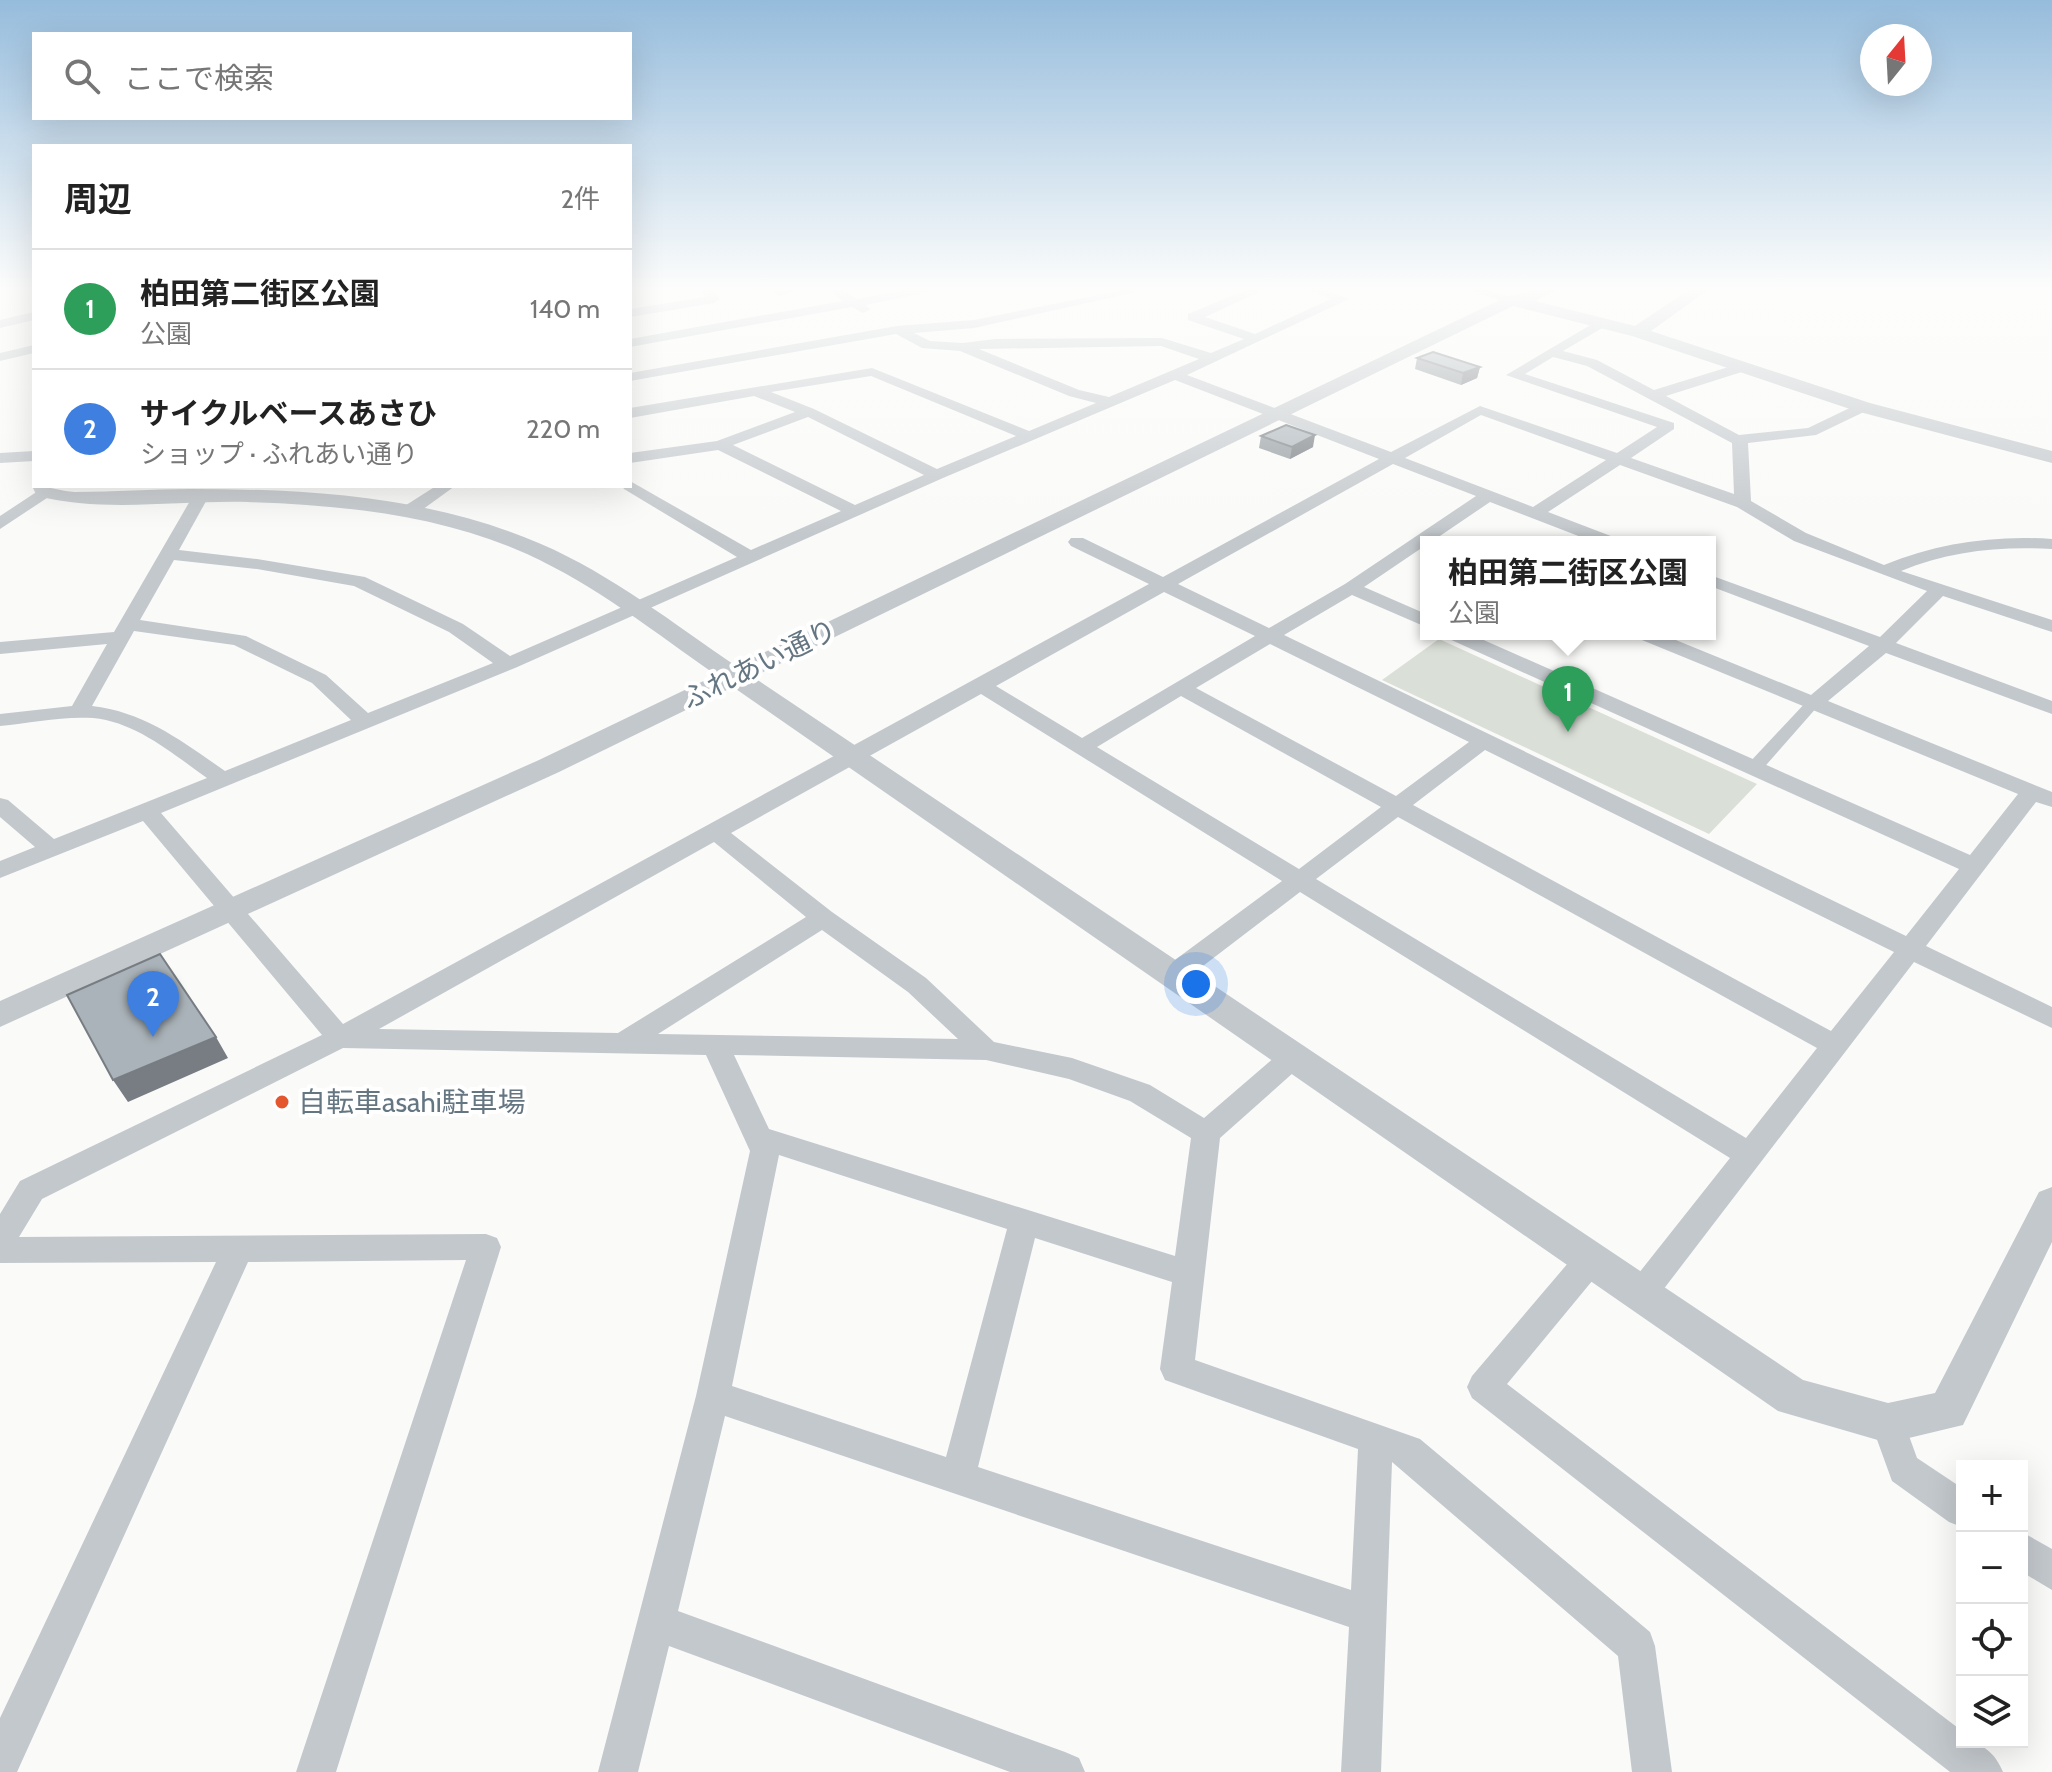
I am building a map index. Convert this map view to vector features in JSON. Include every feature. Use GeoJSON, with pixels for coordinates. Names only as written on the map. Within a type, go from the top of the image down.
{"type":"FeatureCollection","features":[{"type":"Feature","properties":{"kind":"street"},"geometry":{"type":"LineString","coordinates":[[632,377],[672,370]]}},
{"type":"Feature","properties":{"kind":"street"},"geometry":{"type":"LineString","coordinates":[[1017,370],[1074,393],[1109,402]]}},
{"type":"Feature","properties":{"kind":"street"},"geometry":{"type":"LineString","coordinates":[[0,870],[226,781],[508,664],[937,475],[1186,370]]}},
{"type":"Feature","properties":{"kind":"street","name":"ふれあい通り"},"geometry":{"type":"LineString","coordinates":[[0,1015],[549,766],[1367,370]]}},
{"type":"Feature","properties":{"kind":"street"},"geometry":{"type":"LineString","coordinates":[[1522,370],[1513,375],[1669,426],[1535,513]]}},
{"type":"Feature","properties":{"kind":"street"},"geometry":{"type":"LineString","coordinates":[[1604,370],[1737,440],[1741,444],[1743,503]]}},
{"type":"Feature","properties":{"kind":"street"},"geometry":{"type":"LineString","coordinates":[[1651,396],[1735,370]]}},
{"type":"Feature","properties":{"kind":"street"},"geometry":{"type":"LineString","coordinates":[[1745,370],[1863,407],[2052,457]]}},
{"type":"Feature","properties":{"kind":"street"},"geometry":{"type":"LineString","coordinates":[[633,407],[872,372],[1029,436]]}},
{"type":"Feature","properties":{"kind":"street"},"geometry":{"type":"LineString","coordinates":[[1175,375],[1594,536]]}},
{"type":"Feature","properties":{"kind":"street"},"geometry":{"type":"LineString","coordinates":[[755,391],[809,412],[937,475]]}},
{"type":"Feature","properties":{"kind":"street"},"geometry":{"type":"LineString","coordinates":[[1737,440],[1811,432],[1863,407]]}},
{"type":"Feature","properties":{"kind":"street"},"geometry":{"type":"LineString","coordinates":[[0,1240],[31,1190],[340,1038],[1480,410],[1743,503],[1800,537],[1884,571],[2052,626]]}},
{"type":"Feature","properties":{"kind":"street"},"geometry":{"type":"LineString","coordinates":[[632,458],[720,445],[809,412]]}},
{"type":"Feature","properties":{"kind":"street"},"geometry":{"type":"LineString","coordinates":[[720,445],[856,512]]}},
{"type":"Feature","properties":{"kind":"street"},"geometry":{"type":"LineString","coordinates":[[0,458],[32,456]]}},
{"type":"Feature","properties":{"kind":"street"},"geometry":{"type":"LineString","coordinates":[[632,487],[752,558]]}},
{"type":"Feature","properties":{"kind":"street"},"geometry":{"type":"LineString","coordinates":[[409,511],[444,488]]}},
{"type":"Feature","properties":{"kind":"street"},"geometry":{"type":"LineString","coordinates":[[0,524],[43,489]]}},
{"type":"Feature","properties":{"kind":"street"},"geometry":{"type":"LineString","coordinates":[[0,500],[43,489],[71,498],[202,494],[302,497],[409,511],[474,527],[531,548],[636,609],[1793,1397],[1888,1423],[1948,1411],[2052,1203]]}},
{"type":"Feature","properties":{"kind":"street"},"geometry":{"type":"LineString","coordinates":[[78,713],[202,494]]}},
{"type":"Feature","properties":{"kind":"street"},"geometry":{"type":"LineString","coordinates":[[1434,536],[1488,496]]}},
{"type":"Feature","properties":{"kind":"street"},"geometry":{"type":"LineString","coordinates":[[1077,542],[2052,1018]]}},
{"type":"Feature","properties":{"kind":"street"},"geometry":{"type":"LineString","coordinates":[[1884,571],[1914,558],[1985,544],[2052,544]]}},
{"type":"Feature","properties":{"kind":"street"},"geometry":{"type":"LineString","coordinates":[[1081,747],[1420,546]]}},
{"type":"Feature","properties":{"kind":"street"},"geometry":{"type":"LineString","coordinates":[[168,554],[257,564],[359,581],[456,628],[508,664]]}},
{"type":"Feature","properties":{"kind":"street"},"geometry":{"type":"LineString","coordinates":[[1716,582],[2052,708]]}},
{"type":"Feature","properties":{"kind":"street"},"geometry":{"type":"LineString","coordinates":[[1351,588],[1420,618]]}},
{"type":"Feature","properties":{"kind":"street"},"geometry":{"type":"LineString","coordinates":[[1754,768],[1813,703],[1883,645],[1940,589]]}},
{"type":"Feature","properties":{"kind":"street"},"geometry":{"type":"LineString","coordinates":[[0,648],[124,630],[239,640],[319,679],[366,723]]}},
{"type":"Feature","properties":{"kind":"street"},"geometry":{"type":"LineString","coordinates":[[1467,640],[1974,866]]}},
{"type":"Feature","properties":{"kind":"street"},"geometry":{"type":"LineString","coordinates":[[1642,1293],[1974,866],[2042,796],[1659,640]]}},
{"type":"Feature","properties":{"kind":"street"},"geometry":{"type":"LineString","coordinates":[[982,686],[1749,1155]]}},
{"type":"Feature","properties":{"kind":"street"},"geometry":{"type":"LineString","coordinates":[[1179,687],[1835,1046]]}},
{"type":"Feature","properties":{"kind":"street"},"geometry":{"type":"LineString","coordinates":[[0,720],[93,712],[116,717],[158,735],[226,781]]}},
{"type":"Feature","properties":{"kind":"street"},"geometry":{"type":"LineString","coordinates":[[1173,975],[1484,741]]}},
{"type":"Feature","properties":{"kind":"street"},"geometry":{"type":"LineString","coordinates":[[0,805],[50,848]]}},
{"type":"Feature","properties":{"kind":"street"},"geometry":{"type":"LineString","coordinates":[[147,811],[340,1038],[986,1050],[1072,1069],[1140,1093],[1206,1133]]}},
{"type":"Feature","properties":{"kind":"street"},"geometry":{"type":"LineString","coordinates":[[716,832],[823,918],[917,985],[986,1050]]}},
{"type":"Feature","properties":{"kind":"street"},"geometry":{"type":"LineString","coordinates":[[623,1043],[823,918]]}},
{"type":"Feature","properties":{"kind":"street"},"geometry":{"type":"LineString","coordinates":[[618,1772],[713,1396],[765,1151],[715,1045]]}},
{"type":"Feature","properties":{"kind":"street"},"geometry":{"type":"LineString","coordinates":[[1293,1057],[1206,1133],[1177,1369],[1408,1451],[1636,1646],[1652,1772]]}},
{"type":"Feature","properties":{"kind":"street"},"geometry":{"type":"LineString","coordinates":[[758,1137],[1189,1274]]}},
{"type":"Feature","properties":{"kind":"street"},"geometry":{"type":"LineString","coordinates":[[958,1478],[1024,1221]]}},
{"type":"Feature","properties":{"kind":"street"},"geometry":{"type":"LineString","coordinates":[[0,1250],[486,1247],[316,1772]]}},
{"type":"Feature","properties":{"kind":"street"},"geometry":{"type":"LineString","coordinates":[[0,1763],[238,1249]]}},
{"type":"Feature","properties":{"kind":"street"},"geometry":{"type":"LineString","coordinates":[[1591,1259],[1484,1387],[1983,1772]]}},
{"type":"Feature","properties":{"kind":"street"},"geometry":{"type":"LineString","coordinates":[[713,1396],[1367,1614]]}},
{"type":"Feature","properties":{"kind":"street"},"geometry":{"type":"LineString","coordinates":[[1888,1423],[1904,1469],[1956,1505]]}},
{"type":"Feature","properties":{"kind":"street"},"geometry":{"type":"LineString","coordinates":[[1361,1772],[1376,1439]]}},
{"type":"Feature","properties":{"kind":"street"},"geometry":{"type":"LineString","coordinates":[[2028,1554],[2052,1571]]}},
{"type":"Feature","properties":{"kind":"street"},"geometry":{"type":"LineString","coordinates":[[656,1622],[1065,1772]]}},
{"type":"Feature","properties":{"kind":"shaded area"},"geometry":{"type":"Polygon","coordinates":[[[1441,640],[1757,784],[1709,834],[1382,680],[1441,640]]]}},
{"type":"Feature","properties":{"kind":"building"},"geometry":{"type":"Polygon","coordinates":[[[1286,425],[1315,435],[1292,447],[1261,436],[1286,425]]]}},
{"type":"Feature","properties":{"kind":"building"},"geometry":{"type":"Polygon","coordinates":[[[160,954],[216,1037],[113,1080],[67,995],[160,954]]]}},
{"type":"Feature","properties":{"kind":"place","name":"柏田第二街区公園"},"geometry":{"type":"Point","coordinates":[1568,732]}},
{"type":"Feature","properties":{"kind":"place","name":"サイクルベースあさひ"},"geometry":{"type":"Point","coordinates":[153,1037]}},
{"type":"Feature","properties":{"kind":"place","name":"自転車asahi駐車場"},"geometry":{"type":"Point","coordinates":[282,1102]}}]}
